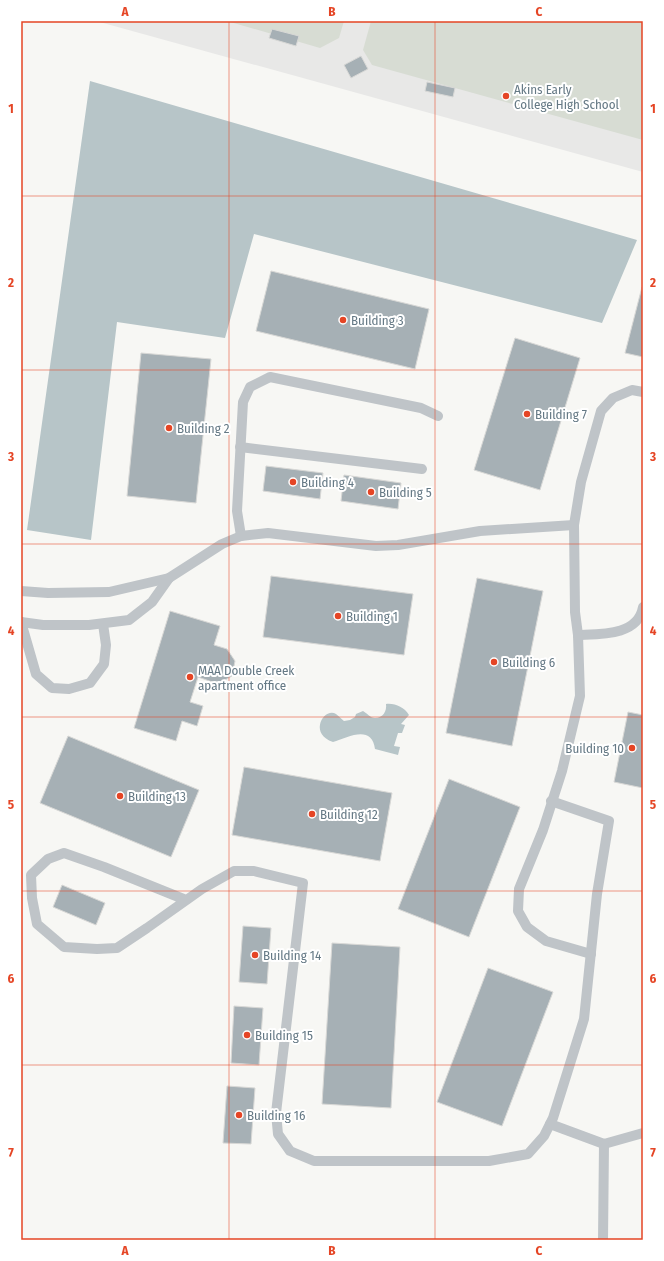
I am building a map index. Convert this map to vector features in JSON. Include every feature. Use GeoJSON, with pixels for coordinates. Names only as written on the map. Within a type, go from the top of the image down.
{"type":"FeatureCollection","features":[{"type":"Feature","properties":{"kind":"lane"},"geometry":{"type":"LineString","coordinates":[[241,536],[237,511],[240,447],[243,402],[250,388],[270,376],[421,408],[438,416]]}},
{"type":"Feature","properties":{"kind":"lane"},"geometry":{"type":"LineString","coordinates":[[591,954],[546,941],[527,927],[518,911],[519,889],[543,830],[562,771],[580,696],[578,635],[575,612],[574,525],[581,482],[601,411],[613,398],[632,390],[643,392]]}},
{"type":"Feature","properties":{"kind":"lane"},"geometry":{"type":"LineString","coordinates":[[240,447],[422,469]]}},
{"type":"Feature","properties":{"kind":"lane"},"geometry":{"type":"LineString","coordinates":[[21,591],[48,593],[109,592],[169,578],[222,544],[241,536],[268,533],[383,546],[480,532],[574,525]]}},
{"type":"Feature","properties":{"kind":"lane"},"geometry":{"type":"LineString","coordinates":[[103,624],[106,644],[104,664],[90,683],[69,689],[52,688],[36,674],[21,622],[51,625],[90,626],[103,624],[129,620],[152,602],[169,578]]}},
{"type":"Feature","properties":{"kind":"lane"},"geometry":{"type":"LineString","coordinates":[[578,635],[620,631],[636,622],[643,610],[643,607]]}},
{"type":"Feature","properties":{"kind":"lane"},"geometry":{"type":"LineString","coordinates":[[186,900],[104,867],[64,853],[48,859],[31,875],[32,898],[37,924],[64,947],[97,949],[117,948],[202,889],[234,871],[254,871],[303,883],[276,1113],[278,1134],[290,1151],[314,1161],[489,1161],[528,1154],[544,1136],[553,1118],[584,1019],[597,894],[609,821],[552,801]]}},
{"type":"Feature","properties":{"kind":"lane"},"geometry":{"type":"LineString","coordinates":[[550,1124],[604,1144],[643,1133]]}},
{"type":"Feature","properties":{"kind":"lane"},"geometry":{"type":"LineString","coordinates":[[603,1240],[604,1144]]}},
{"type":"Feature","properties":{"kind":"shaded area","name":"Akins Early College High School"},"geometry":{"type":"Polygon","coordinates":[[[96,21],[643,21],[643,172],[96,21]]]}},
{"type":"Feature","properties":{"kind":"shaded area"},"geometry":{"type":"Polygon","coordinates":[[[227,21],[344,21],[339,38],[320,48],[227,21]]]}},
{"type":"Feature","properties":{"kind":"shaded area"},"geometry":{"type":"Polygon","coordinates":[[[371,21],[643,21],[643,140],[372,65],[363,50],[371,21]]]}},
{"type":"Feature","properties":{"kind":"shaded area"},"geometry":{"type":"Polygon","coordinates":[[[90,81],[637,240],[602,323],[254,234],[225,338],[117,322],[91,540],[27,530],[90,81]]]}},
{"type":"Feature","properties":{"kind":"shaded area"},"geometry":{"type":"Polygon","coordinates":[[[386,704],[399,706],[409,715],[401,724],[405,725],[402,733],[398,733],[394,746],[400,747],[398,755],[375,749],[373,741],[364,734],[352,735],[333,742],[325,738],[321,733],[321,722],[327,714],[336,714],[344,721],[350,720],[355,717],[356,714],[363,711],[372,717],[378,718],[384,714],[386,704]]]}},
{"type":"Feature","properties":{"kind":"building"},"geometry":{"type":"Polygon","coordinates":[[[272,29],[299,36],[296,46],[269,38],[272,29]]]}},
{"type":"Feature","properties":{"kind":"building"},"geometry":{"type":"Polygon","coordinates":[[[361,56],[368,69],[351,78],[344,65],[361,56]]]}},
{"type":"Feature","properties":{"kind":"building"},"geometry":{"type":"Polygon","coordinates":[[[427,82],[455,88],[453,97],[425,91],[427,82]]]}},
{"type":"Feature","properties":{"kind":"building","name":"Building 3"},"geometry":{"type":"Polygon","coordinates":[[[271,271],[429,309],[415,369],[256,331],[271,271]]]}},
{"type":"Feature","properties":{"kind":"building"},"geometry":{"type":"Polygon","coordinates":[[[643,287],[643,357],[625,353],[643,287]]]}},
{"type":"Feature","properties":{"kind":"building","name":"Building 7"},"geometry":{"type":"Polygon","coordinates":[[[515,338],[580,358],[540,490],[474,470],[515,338]]]}},
{"type":"Feature","properties":{"kind":"building","name":"Building 2"},"geometry":{"type":"Polygon","coordinates":[[[141,353],[211,359],[196,503],[127,496],[141,353]]]}},
{"type":"Feature","properties":{"kind":"building","name":"Building 4"},"geometry":{"type":"Polygon","coordinates":[[[266,466],[323,473],[320,499],[263,491],[266,466]]]}},
{"type":"Feature","properties":{"kind":"building","name":"Building 5"},"geometry":{"type":"Polygon","coordinates":[[[344,475],[401,483],[398,509],[341,501],[344,475]]]}},
{"type":"Feature","properties":{"kind":"building","name":"Building 1"},"geometry":{"type":"Polygon","coordinates":[[[271,576],[413,594],[404,655],[263,637],[271,576]]]}},
{"type":"Feature","properties":{"kind":"building","name":"Building 6"},"geometry":{"type":"Polygon","coordinates":[[[477,578],[543,591],[512,746],[446,733],[477,578]]]}},
{"type":"Feature","properties":{"kind":"building","name":"MAA Double Creek apartment office"},"geometry":{"type":"Polygon","coordinates":[[[170,611],[220,626],[214,645],[227,649],[235,661],[232,676],[218,684],[198,677],[190,702],[203,706],[197,726],[182,721],[176,741],[134,728],[170,611]]]}},
{"type":"Feature","properties":{"kind":"building","name":"Building 10"},"geometry":{"type":"Polygon","coordinates":[[[628,712],[643,715],[643,788],[614,782],[628,712]]]}},
{"type":"Feature","properties":{"kind":"building","name":"Building 13"},"geometry":{"type":"Polygon","coordinates":[[[68,736],[199,790],[171,857],[40,803],[68,736]]]}},
{"type":"Feature","properties":{"kind":"building","name":"Building 12"},"geometry":{"type":"Polygon","coordinates":[[[244,767],[392,793],[380,861],[232,835],[244,767]]]}},
{"type":"Feature","properties":{"kind":"building"},"geometry":{"type":"Polygon","coordinates":[[[449,779],[520,807],[469,937],[398,909],[449,779]]]}},
{"type":"Feature","properties":{"kind":"building"},"geometry":{"type":"Polygon","coordinates":[[[62,885],[105,903],[96,925],[53,907],[62,885]]]}},
{"type":"Feature","properties":{"kind":"building","name":"Building 14"},"geometry":{"type":"Polygon","coordinates":[[[243,926],[271,928],[267,984],[239,982],[243,926]]]}},
{"type":"Feature","properties":{"kind":"building"},"geometry":{"type":"Polygon","coordinates":[[[332,943],[400,947],[391,1108],[322,1104],[332,943]]]}},
{"type":"Feature","properties":{"kind":"building"},"geometry":{"type":"Polygon","coordinates":[[[488,968],[553,992],[502,1126],[437,1102],[488,968]]]}},
{"type":"Feature","properties":{"kind":"building","name":"Building 15"},"geometry":{"type":"Polygon","coordinates":[[[234,1006],[263,1008],[259,1065],[231,1063],[234,1006]]]}},
{"type":"Feature","properties":{"kind":"building","name":"Building 16"},"geometry":{"type":"Polygon","coordinates":[[[227,1086],[255,1088],[251,1144],[223,1143],[227,1086]]]}},
{"type":"Feature","properties":{"kind":"place","name":"Akins Early College High School"},"geometry":{"type":"Point","coordinates":[506,96]}},
{"type":"Feature","properties":{"kind":"place","name":"Building 3"},"geometry":{"type":"Point","coordinates":[343,320]}},
{"type":"Feature","properties":{"kind":"place","name":"Building 7"},"geometry":{"type":"Point","coordinates":[527,414]}},
{"type":"Feature","properties":{"kind":"place","name":"Building 2"},"geometry":{"type":"Point","coordinates":[169,428]}},
{"type":"Feature","properties":{"kind":"place","name":"Building 4"},"geometry":{"type":"Point","coordinates":[293,482]}},
{"type":"Feature","properties":{"kind":"place","name":"Building 5"},"geometry":{"type":"Point","coordinates":[371,492]}},
{"type":"Feature","properties":{"kind":"place","name":"Building 1"},"geometry":{"type":"Point","coordinates":[338,616]}},
{"type":"Feature","properties":{"kind":"place","name":"Building 6"},"geometry":{"type":"Point","coordinates":[494,662]}},
{"type":"Feature","properties":{"kind":"place","name":"MAA Double Creek apartment office"},"geometry":{"type":"Point","coordinates":[190,677]}},
{"type":"Feature","properties":{"kind":"place","name":"Building 10"},"geometry":{"type":"Point","coordinates":[632,748]}},
{"type":"Feature","properties":{"kind":"place","name":"Building 13"},"geometry":{"type":"Point","coordinates":[120,796]}},
{"type":"Feature","properties":{"kind":"place","name":"Building 12"},"geometry":{"type":"Point","coordinates":[312,814]}},
{"type":"Feature","properties":{"kind":"place","name":"Building 14"},"geometry":{"type":"Point","coordinates":[255,955]}},
{"type":"Feature","properties":{"kind":"place","name":"Building 15"},"geometry":{"type":"Point","coordinates":[247,1035]}},
{"type":"Feature","properties":{"kind":"place","name":"Building 16"},"geometry":{"type":"Point","coordinates":[239,1115]}}]}
